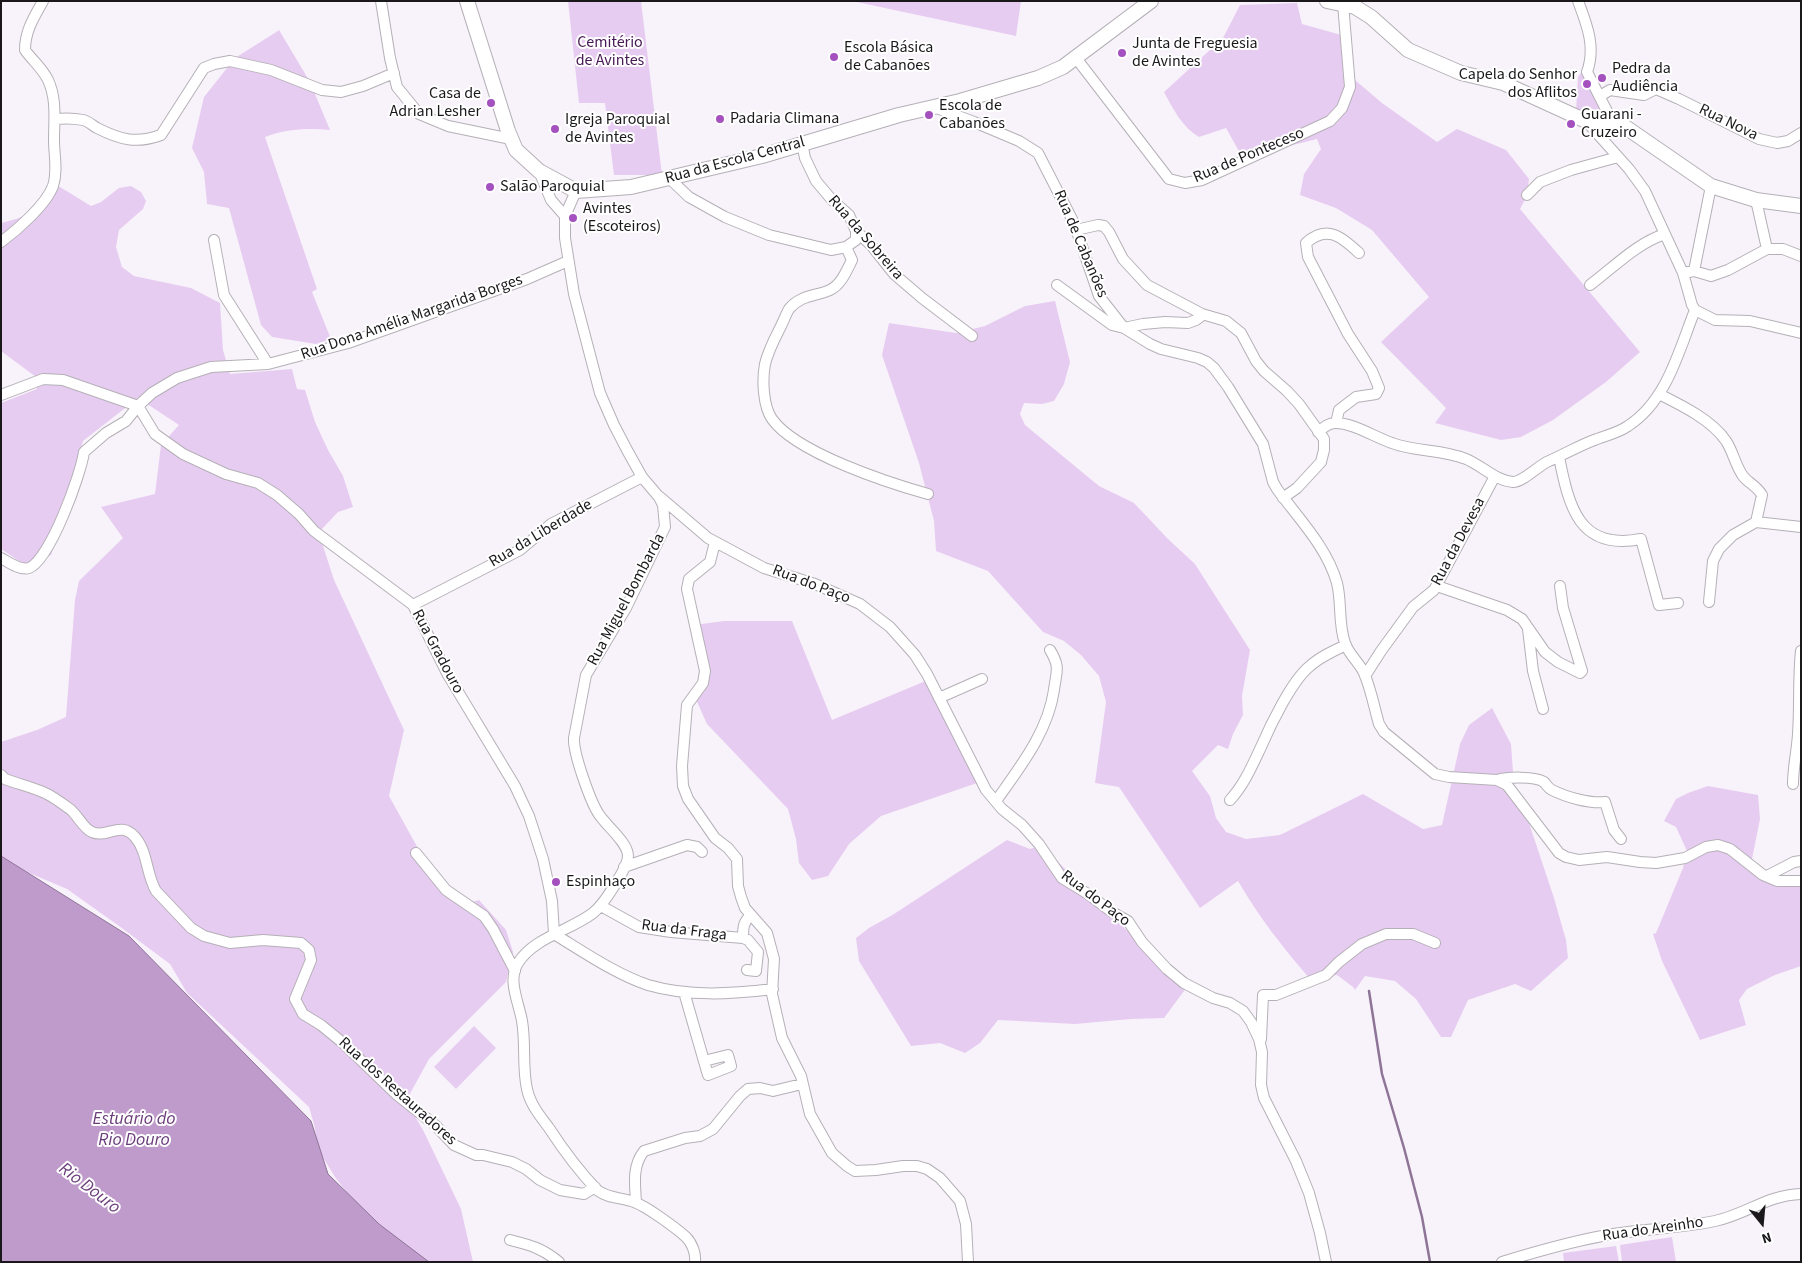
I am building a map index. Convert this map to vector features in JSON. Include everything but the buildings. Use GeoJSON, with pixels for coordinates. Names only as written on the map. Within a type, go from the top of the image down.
{"type":"FeatureCollection","features":[{"type":"Feature","properties":{"kind":"street"},"geometry":{"type":"LineString","coordinates":[[1,242],[20,228],[40,205],[52,186],[56,168],[55,119],[51,86],[47,77],[25,50],[25,38],[33,17],[43,1]]}},
{"type":"Feature","properties":{"kind":"street"},"geometry":{"type":"LineString","coordinates":[[381,1],[390,58],[397,87],[419,114],[448,126],[511,139]]}},
{"type":"Feature","properties":{"kind":"street"},"geometry":{"type":"LineString","coordinates":[[467,1],[516,150],[539,171],[576,191]]}},
{"type":"Feature","properties":{"kind":"street","name":"Rua da Escola Central"},"geometry":{"type":"LineString","coordinates":[[576,191],[631,187],[762,156],[1038,78],[1063,67],[1151,1]]}},
{"type":"Feature","properties":{"kind":"street"},"geometry":{"type":"LineString","coordinates":[[1327,1],[1351,4],[1371,17],[1408,50],[1461,73],[1503,83],[1586,121],[1645,191],[1683,273],[1695,310],[1715,320],[1750,321],[1801,333]]}},
{"type":"Feature","properties":{"kind":"street"},"geometry":{"type":"LineString","coordinates":[[1578,1],[1589,29],[1592,59],[1588,72],[1612,121]]}},
{"type":"Feature","properties":{"kind":"street","name":"Rua de Ponteceso"},"geometry":{"type":"LineString","coordinates":[[1076,58],[1169,179],[1185,183],[1202,180],[1330,121],[1342,108],[1350,87],[1351,4]]}},
{"type":"Feature","properties":{"kind":"street"},"geometry":{"type":"LineString","coordinates":[[55,119],[85,120],[123,140],[138,141],[162,135],[204,68],[230,61],[271,70],[322,90],[341,92],[363,86],[394,73]]}},
{"type":"Feature","properties":{"kind":"street","name":"Rua Nova"},"geometry":{"type":"LineString","coordinates":[[1600,96],[1610,90],[1644,96],[1656,89],[1759,139],[1777,143],[1788,141],[1801,133]]}},
{"type":"Feature","properties":{"kind":"street","name":"Rua de Cabanões"},"geometry":{"type":"LineString","coordinates":[[933,107],[1019,140],[1038,153],[1076,230],[1099,296],[1124,328]]}},
{"type":"Feature","properties":{"kind":"street"},"geometry":{"type":"LineString","coordinates":[[1586,121],[1612,121],[1624,125],[1711,186],[1756,200],[1801,206]]}},
{"type":"Feature","properties":{"kind":"street","name":"Rua da Sobreira"},"geometry":{"type":"LineString","coordinates":[[802,144],[805,158],[816,181],[832,200],[850,214],[856,231],[871,245],[894,274],[972,336]]}},
{"type":"Feature","properties":{"kind":"street"},"geometry":{"type":"LineString","coordinates":[[1527,194],[1540,182],[1570,170],[1618,157]]}},
{"type":"Feature","properties":{"kind":"street"},"geometry":{"type":"LineString","coordinates":[[539,171],[551,200],[565,216]]}},
{"type":"Feature","properties":{"kind":"street"},"geometry":{"type":"LineString","coordinates":[[669,178],[689,197],[703,205],[725,217],[769,235],[831,250],[846,247],[856,240],[856,231]]}},
{"type":"Feature","properties":{"kind":"street"},"geometry":{"type":"LineString","coordinates":[[1694,271],[1711,186]]}},
{"type":"Feature","properties":{"kind":"street","name":"Rua Miguel Bombarda"},"geometry":{"type":"LineString","coordinates":[[576,191],[565,216],[568,261],[574,294],[600,393],[614,425],[642,477],[659,497],[663,505],[665,527],[626,608],[586,675],[574,738],[576,758],[598,813],[625,846],[628,856],[624,867]]}},
{"type":"Feature","properties":{"kind":"street"},"geometry":{"type":"LineString","coordinates":[[1756,200],[1767,249]]}},
{"type":"Feature","properties":{"kind":"street"},"geometry":{"type":"LineString","coordinates":[[1076,230],[1098,225],[1104,226],[1124,260],[1146,285],[1202,314],[1226,321],[1241,333],[1256,361],[1264,371],[1288,391],[1299,404],[1324,439],[1324,450],[1321,462],[1297,488],[1283,498]]}},
{"type":"Feature","properties":{"kind":"street"},"geometry":{"type":"LineString","coordinates":[[1336,423],[1339,410],[1344,405],[1356,397],[1376,394],[1380,388],[1372,371],[1348,334],[1308,257],[1306,243],[1314,236],[1325,233],[1343,238],[1358,253]]}},
{"type":"Feature","properties":{"kind":"street"},"geometry":{"type":"LineString","coordinates":[[1590,285],[1639,247],[1653,238],[1665,234]]}},
{"type":"Feature","properties":{"kind":"street"},"geometry":{"type":"LineString","coordinates":[[214,240],[224,295],[268,364]]}},
{"type":"Feature","properties":{"kind":"street"},"geometry":{"type":"LineString","coordinates":[[846,247],[852,260],[843,278],[831,290],[809,295],[790,308],[772,344],[765,365],[765,402],[771,418],[778,427],[810,449],[898,486],[928,494]]}},
{"type":"Feature","properties":{"kind":"street"},"geometry":{"type":"LineString","coordinates":[[1683,273],[1694,271],[1711,276],[1728,270],[1767,249],[1783,249],[1801,256]]}},
{"type":"Feature","properties":{"kind":"street","name":"Rua Dona Amélia Margarida Borges"},"geometry":{"type":"LineString","coordinates":[[1,558],[13,565],[26,569],[32,567],[51,542],[75,486],[84,452],[106,433],[126,422],[138,406],[152,393],[177,378],[211,367],[268,364],[300,357],[357,340],[501,289],[568,261]]}},
{"type":"Feature","properties":{"kind":"street","name":"Rua de Cabanões"},"geometry":{"type":"LineString","coordinates":[[1057,286],[1112,325],[1124,328],[1161,349],[1198,358],[1214,368],[1243,411],[1262,444],[1273,482],[1328,561],[1340,597],[1340,618],[1346,645],[1365,676],[1379,724],[1384,732],[1434,774],[1497,780],[1506,778],[1535,779],[1543,781],[1550,790],[1594,803],[1605,802],[1614,830],[1621,839]]}},
{"type":"Feature","properties":{"kind":"street"},"geometry":{"type":"LineString","coordinates":[[1318,432],[1330,424],[1336,423],[1353,427],[1394,444],[1442,452],[1464,458],[1495,476],[1512,482],[1518,481],[1540,464],[1629,426],[1649,407],[1666,381],[1695,310]]}},
{"type":"Feature","properties":{"kind":"street"},"geometry":{"type":"LineString","coordinates":[[1124,328],[1158,322],[1188,323],[1196,320],[1202,314]]}},
{"type":"Feature","properties":{"kind":"street"},"geometry":{"type":"LineString","coordinates":[[1,395],[43,378],[63,380],[138,406]]}},
{"type":"Feature","properties":{"kind":"street"},"geometry":{"type":"LineString","coordinates":[[1659,394],[1684,406],[1718,432],[1726,441],[1743,476],[1756,486],[1762,495],[1756,522]]}},
{"type":"Feature","properties":{"kind":"street","name":"Rua Gradouro"},"geometry":{"type":"LineString","coordinates":[[138,406],[155,434],[183,454],[226,474],[258,482],[299,514],[314,531],[414,605],[448,675],[514,786],[529,816],[543,859],[552,901],[554,934]]}},
{"type":"Feature","properties":{"kind":"street"},"geometry":{"type":"LineString","coordinates":[[1559,457],[1563,478],[1580,522],[1592,534],[1605,540],[1627,542],[1641,539],[1658,605],[1678,603]]}},
{"type":"Feature","properties":{"kind":"street","name":"Rua da Devesa"},"geometry":{"type":"LineString","coordinates":[[1365,676],[1413,607],[1437,586],[1495,476]]}},
{"type":"Feature","properties":{"kind":"street","name":"Rua da Liberdade"},"geometry":{"type":"LineString","coordinates":[[414,605],[520,550],[551,524],[642,477]]}},
{"type":"Feature","properties":{"kind":"street","name":"Rua do Paço"},"geometry":{"type":"LineString","coordinates":[[659,497],[708,538],[764,568],[815,584],[860,604],[890,627],[915,655],[986,790],[1002,809],[1022,825],[1039,844],[1062,878],[1128,921],[1142,942],[1167,969],[1184,983],[1213,998],[1230,1003],[1242,1011],[1251,1022],[1261,1046]]}},
{"type":"Feature","properties":{"kind":"street"},"geometry":{"type":"LineString","coordinates":[[1708,602],[1713,561],[1719,549],[1733,535],[1756,522],[1801,527]]}},
{"type":"Feature","properties":{"kind":"street"},"geometry":{"type":"LineString","coordinates":[[716,542],[710,562],[689,580],[687,589],[705,672],[703,683],[687,705],[682,766],[683,786],[688,799],[715,838],[728,848],[737,859],[740,897],[745,908],[767,933],[773,951],[773,989],[782,1038],[802,1076],[802,1084],[810,1114],[822,1138],[832,1153],[856,1171],[917,1166],[927,1169],[945,1182],[960,1201],[966,1224],[968,1262]]}},
{"type":"Feature","properties":{"kind":"street"},"geometry":{"type":"LineString","coordinates":[[1437,586],[1507,610],[1522,618],[1545,652],[1558,662],[1580,674],[1582,671],[1563,608],[1560,586]]}},
{"type":"Feature","properties":{"kind":"street"},"geometry":{"type":"LineString","coordinates":[[1527,623],[1532,671],[1543,709]]}},
{"type":"Feature","properties":{"kind":"street"},"geometry":{"type":"LineString","coordinates":[[1230,800],[1237,793],[1251,769],[1292,688],[1308,667],[1329,652],[1346,645]]}},
{"type":"Feature","properties":{"kind":"street"},"geometry":{"type":"LineString","coordinates":[[996,801],[1020,767],[1045,725],[1058,673],[1055,658],[1050,650]]}},
{"type":"Feature","properties":{"kind":"street"},"geometry":{"type":"LineString","coordinates":[[1793,784],[1799,731],[1801,651]]}},
{"type":"Feature","properties":{"kind":"street"},"geometry":{"type":"LineString","coordinates":[[939,698],[982,679]]}},
{"type":"Feature","properties":{"kind":"street","name":"Rua dos Restauradores"},"geometry":{"type":"LineString","coordinates":[[1,775],[5,779],[47,794],[73,812],[92,832],[101,834],[118,829],[127,831],[134,836],[141,845],[152,884],[156,891],[191,928],[198,932],[230,943],[263,940],[301,943],[309,950],[311,960],[295,999],[303,1014],[321,1025],[343,1043],[396,1094],[435,1124],[454,1145],[476,1156],[483,1155],[512,1162],[560,1190],[584,1194],[595,1188]]}},
{"type":"Feature","properties":{"kind":"street"},"geometry":{"type":"LineString","coordinates":[[1497,780],[1507,785],[1559,853],[1566,857],[1579,860],[1608,857],[1656,863],[1685,858],[1706,847],[1718,845],[1730,849],[1776,881],[1801,881]]}},
{"type":"Feature","properties":{"kind":"street"},"geometry":{"type":"LineString","coordinates":[[695,1262],[695,1255],[687,1238],[636,1202],[604,1195],[595,1188],[564,1153],[533,1106],[526,1087],[525,1034],[513,983],[518,962],[528,952],[554,934],[592,914],[601,906],[622,874],[624,867],[688,845],[697,846],[702,852]]}},
{"type":"Feature","properties":{"kind":"street"},"geometry":{"type":"LineString","coordinates":[[416,853],[446,890],[484,916],[515,970]]}},
{"type":"Feature","properties":{"kind":"street"},"geometry":{"type":"LineString","coordinates":[[1767,876],[1801,860]]}},
{"type":"Feature","properties":{"kind":"street","name":"Rua da Fraga"},"geometry":{"type":"LineString","coordinates":[[601,906],[639,927],[748,940],[758,952],[756,971],[747,970]]}},
{"type":"Feature","properties":{"kind":"street","name":"Rua da Fraga"},"geometry":{"type":"LineString","coordinates":[[743,938],[746,919],[751,915]]}},
{"type":"Feature","properties":{"kind":"street"},"geometry":{"type":"LineString","coordinates":[[554,934],[585,953],[646,984],[694,994],[773,989]]}},
{"type":"Feature","properties":{"kind":"street","name":"Rua do Paço"},"geometry":{"type":"LineString","coordinates":[[1326,1262],[1309,1193],[1296,1160],[1264,1098],[1261,1085],[1263,1067],[1261,1046],[1263,995],[1276,996],[1326,975],[1362,944],[1386,934],[1414,934],[1435,942]]}},
{"type":"Feature","properties":{"kind":"street"},"geometry":{"type":"LineString","coordinates":[[684,992],[704,1061]]}},
{"type":"Feature","properties":{"kind":"street"},"geometry":{"type":"LineString","coordinates":[[636,1202],[635,1171],[644,1151],[678,1140],[700,1136],[713,1130],[740,1096],[748,1090],[760,1088],[773,1091],[802,1084]]}},
{"type":"Feature","properties":{"kind":"street","name":"Rua do Areinho"},"geometry":{"type":"LineString","coordinates":[[1502,1262],[1534,1252],[1611,1234],[1713,1222],[1742,1213],[1770,1199],[1801,1194]]}},
{"type":"Feature","properties":{"kind":"street"},"geometry":{"type":"LineString","coordinates":[[510,1240],[535,1246],[547,1252],[559,1262]]}},
{"type":"Feature","properties":{"kind":"green space","name":"Cemitério de Avintes"},"geometry":{"type":"Polygon","coordinates":[[[568,1],[641,1],[662,175],[614,175],[605,103],[579,103],[568,1]]]}},
{"type":"Feature","properties":{"kind":"green space"},"geometry":{"type":"Polygon","coordinates":[[[852,1],[1021,1],[1016,36],[852,1]]]}},
{"type":"Feature","properties":{"kind":"green space"},"geometry":{"type":"Polygon","coordinates":[[[1297,3],[1302,24],[1345,36],[1355,80],[1382,103],[1437,142],[1457,129],[1506,150],[1529,179],[1527,196],[1520,209],[1640,352],[1606,382],[1553,420],[1521,437],[1501,440],[1435,423],[1446,408],[1381,342],[1429,297],[1372,230],[1336,208],[1300,195],[1304,174],[1321,149],[1317,139],[1293,145],[1245,162],[1226,128],[1199,137],[1183,123],[1164,92],[1223,38],[1240,5],[1297,3]]]}},
{"type":"Feature","properties":{"kind":"green space"},"geometry":{"type":"Polygon","coordinates":[[[279,30],[310,82],[330,130],[297,130],[265,137],[317,289],[312,292],[331,339],[316,344],[272,337],[261,325],[229,208],[207,204],[204,172],[192,148],[204,97],[235,58],[279,30]]]}},
{"type":"Feature","properties":{"kind":"green space"},"geometry":{"type":"Polygon","coordinates":[[[1586,66],[1603,114],[1601,116],[1579,114],[1576,110],[1578,77],[1586,66]]]}},
{"type":"Feature","properties":{"kind":"green space"},"geometry":{"type":"Polygon","coordinates":[[[131,186],[141,192],[146,201],[143,209],[119,230],[116,247],[122,267],[134,276],[191,288],[220,303],[223,350],[230,374],[292,369],[297,389],[305,390],[315,422],[343,476],[353,507],[338,512],[321,530],[323,546],[334,580],[404,730],[389,796],[419,850],[466,904],[479,900],[506,930],[513,952],[506,982],[429,1059],[406,1101],[423,1130],[461,1209],[473,1262],[420,1262],[354,1202],[335,1177],[319,1151],[309,1107],[187,993],[170,964],[67,889],[1,861],[1,742],[37,730],[66,717],[75,600],[79,581],[123,538],[101,507],[155,494],[161,445],[179,425],[138,398],[83,441],[51,555],[28,567],[1,549],[1,403],[37,389],[36,377],[1,351],[1,223],[19,218],[30,212],[49,188],[60,187],[91,206],[101,202],[119,188],[131,186]]]}},
{"type":"Feature","properties":{"kind":"green space"},"geometry":{"type":"Polygon","coordinates":[[[1055,301],[1070,362],[1064,384],[1054,401],[1042,404],[1024,403],[1020,414],[1025,425],[1099,486],[1134,503],[1195,564],[1250,650],[1242,696],[1243,715],[1228,749],[1218,745],[1192,771],[1210,796],[1216,818],[1226,832],[1246,839],[1280,835],[1363,794],[1423,829],[1442,825],[1460,744],[1469,725],[1492,708],[1511,744],[1514,786],[1524,808],[1566,940],[1568,958],[1531,991],[1515,984],[1468,1000],[1451,1037],[1441,1037],[1416,999],[1395,981],[1365,976],[1355,990],[1337,975],[1310,979],[1272,932],[1238,881],[1200,908],[1119,787],[1095,783],[1106,702],[1099,676],[1081,655],[1064,641],[1043,632],[988,571],[936,551],[934,521],[919,463],[882,355],[889,323],[956,333],[985,326],[1025,306],[1055,301]]]}},
{"type":"Feature","properties":{"kind":"green space"},"geometry":{"type":"Polygon","coordinates":[[[724,621],[792,621],[832,720],[928,680],[980,782],[881,816],[849,844],[828,876],[812,880],[799,863],[796,839],[788,809],[707,724],[693,693],[708,680],[694,625],[724,621]]]}},
{"type":"Feature","properties":{"kind":"green space"},"geometry":{"type":"Polygon","coordinates":[[[1708,786],[1758,795],[1760,819],[1750,869],[1771,884],[1801,876],[1801,966],[1775,975],[1747,989],[1739,1000],[1746,1025],[1700,1040],[1662,961],[1653,934],[1656,933],[1683,868],[1687,851],[1676,827],[1664,821],[1676,799],[1708,786]]]}},
{"type":"Feature","properties":{"kind":"green space"},"geometry":{"type":"Polygon","coordinates":[[[1007,840],[1030,849],[1041,845],[1180,983],[1187,987],[1164,1018],[1075,1024],[998,1020],[980,1043],[965,1053],[940,1043],[911,1046],[859,961],[856,938],[1007,840]]]}},
{"type":"Feature","properties":{"kind":"green space"},"geometry":{"type":"Polygon","coordinates":[[[474,1026],[496,1048],[456,1089],[434,1067],[474,1026]]]}},
{"type":"Feature","properties":{"kind":"green space"},"geometry":{"type":"Polygon","coordinates":[[[1672,1237],[1676,1262],[1622,1262],[1620,1245],[1672,1237]]]}},
{"type":"Feature","properties":{"kind":"green space"},"geometry":{"type":"Polygon","coordinates":[[[1616,1246],[1619,1262],[1564,1262],[1563,1253],[1616,1246]]]}},
{"type":"Feature","properties":{"kind":"water","name":"Estuário do Rio Douro"},"geometry":{"type":"Polygon","coordinates":[[[1,856],[129,936],[311,1121],[328,1174],[379,1224],[429,1262],[1,1262],[1,856]]]}},
{"type":"Feature","properties":{"kind":"waterway"},"geometry":{"type":"LineString","coordinates":[[1369,991],[1382,1074],[1422,1217],[1430,1262]]}},
{"type":"Feature","properties":{"kind":"place","name":"Junta de Freguesia de Avintes"},"geometry":{"type":"Point","coordinates":[1122,53]}},
{"type":"Feature","properties":{"kind":"place","name":"Escola Básica de Cabanões"},"geometry":{"type":"Point","coordinates":[834,57]}},
{"type":"Feature","properties":{"kind":"place","name":"Pedra da Audiência"},"geometry":{"type":"Point","coordinates":[1602,78]}},
{"type":"Feature","properties":{"kind":"place","name":"Capela do Senhor dos Aflitos"},"geometry":{"type":"Point","coordinates":[1587,84]}},
{"type":"Feature","properties":{"kind":"place","name":"Casa de Adrian Lesher"},"geometry":{"type":"Point","coordinates":[491,103]}},
{"type":"Feature","properties":{"kind":"place","name":"Escola de Cabanões"},"geometry":{"type":"Point","coordinates":[929,115]}},
{"type":"Feature","properties":{"kind":"place","name":"Padaria Climana"},"geometry":{"type":"Point","coordinates":[720,119]}},
{"type":"Feature","properties":{"kind":"place","name":"Guarani - Cruzeiro"},"geometry":{"type":"Point","coordinates":[1571,124]}},
{"type":"Feature","properties":{"kind":"place","name":"Igreja Paroquial de Avintes"},"geometry":{"type":"Point","coordinates":[555,129]}},
{"type":"Feature","properties":{"kind":"place","name":"Salão Paroquial"},"geometry":{"type":"Point","coordinates":[490,187]}},
{"type":"Feature","properties":{"kind":"place","name":"Avintes (Escoteiros)"},"geometry":{"type":"Point","coordinates":[573,218]}},
{"type":"Feature","properties":{"kind":"place","name":"Espinhaço"},"geometry":{"type":"Point","coordinates":[556,882]}},
{"type":"Feature","properties":{"kind":"water label","name":"Rio Douro"},"geometry":{"type":"Point","coordinates":[89,1189]}}]}
